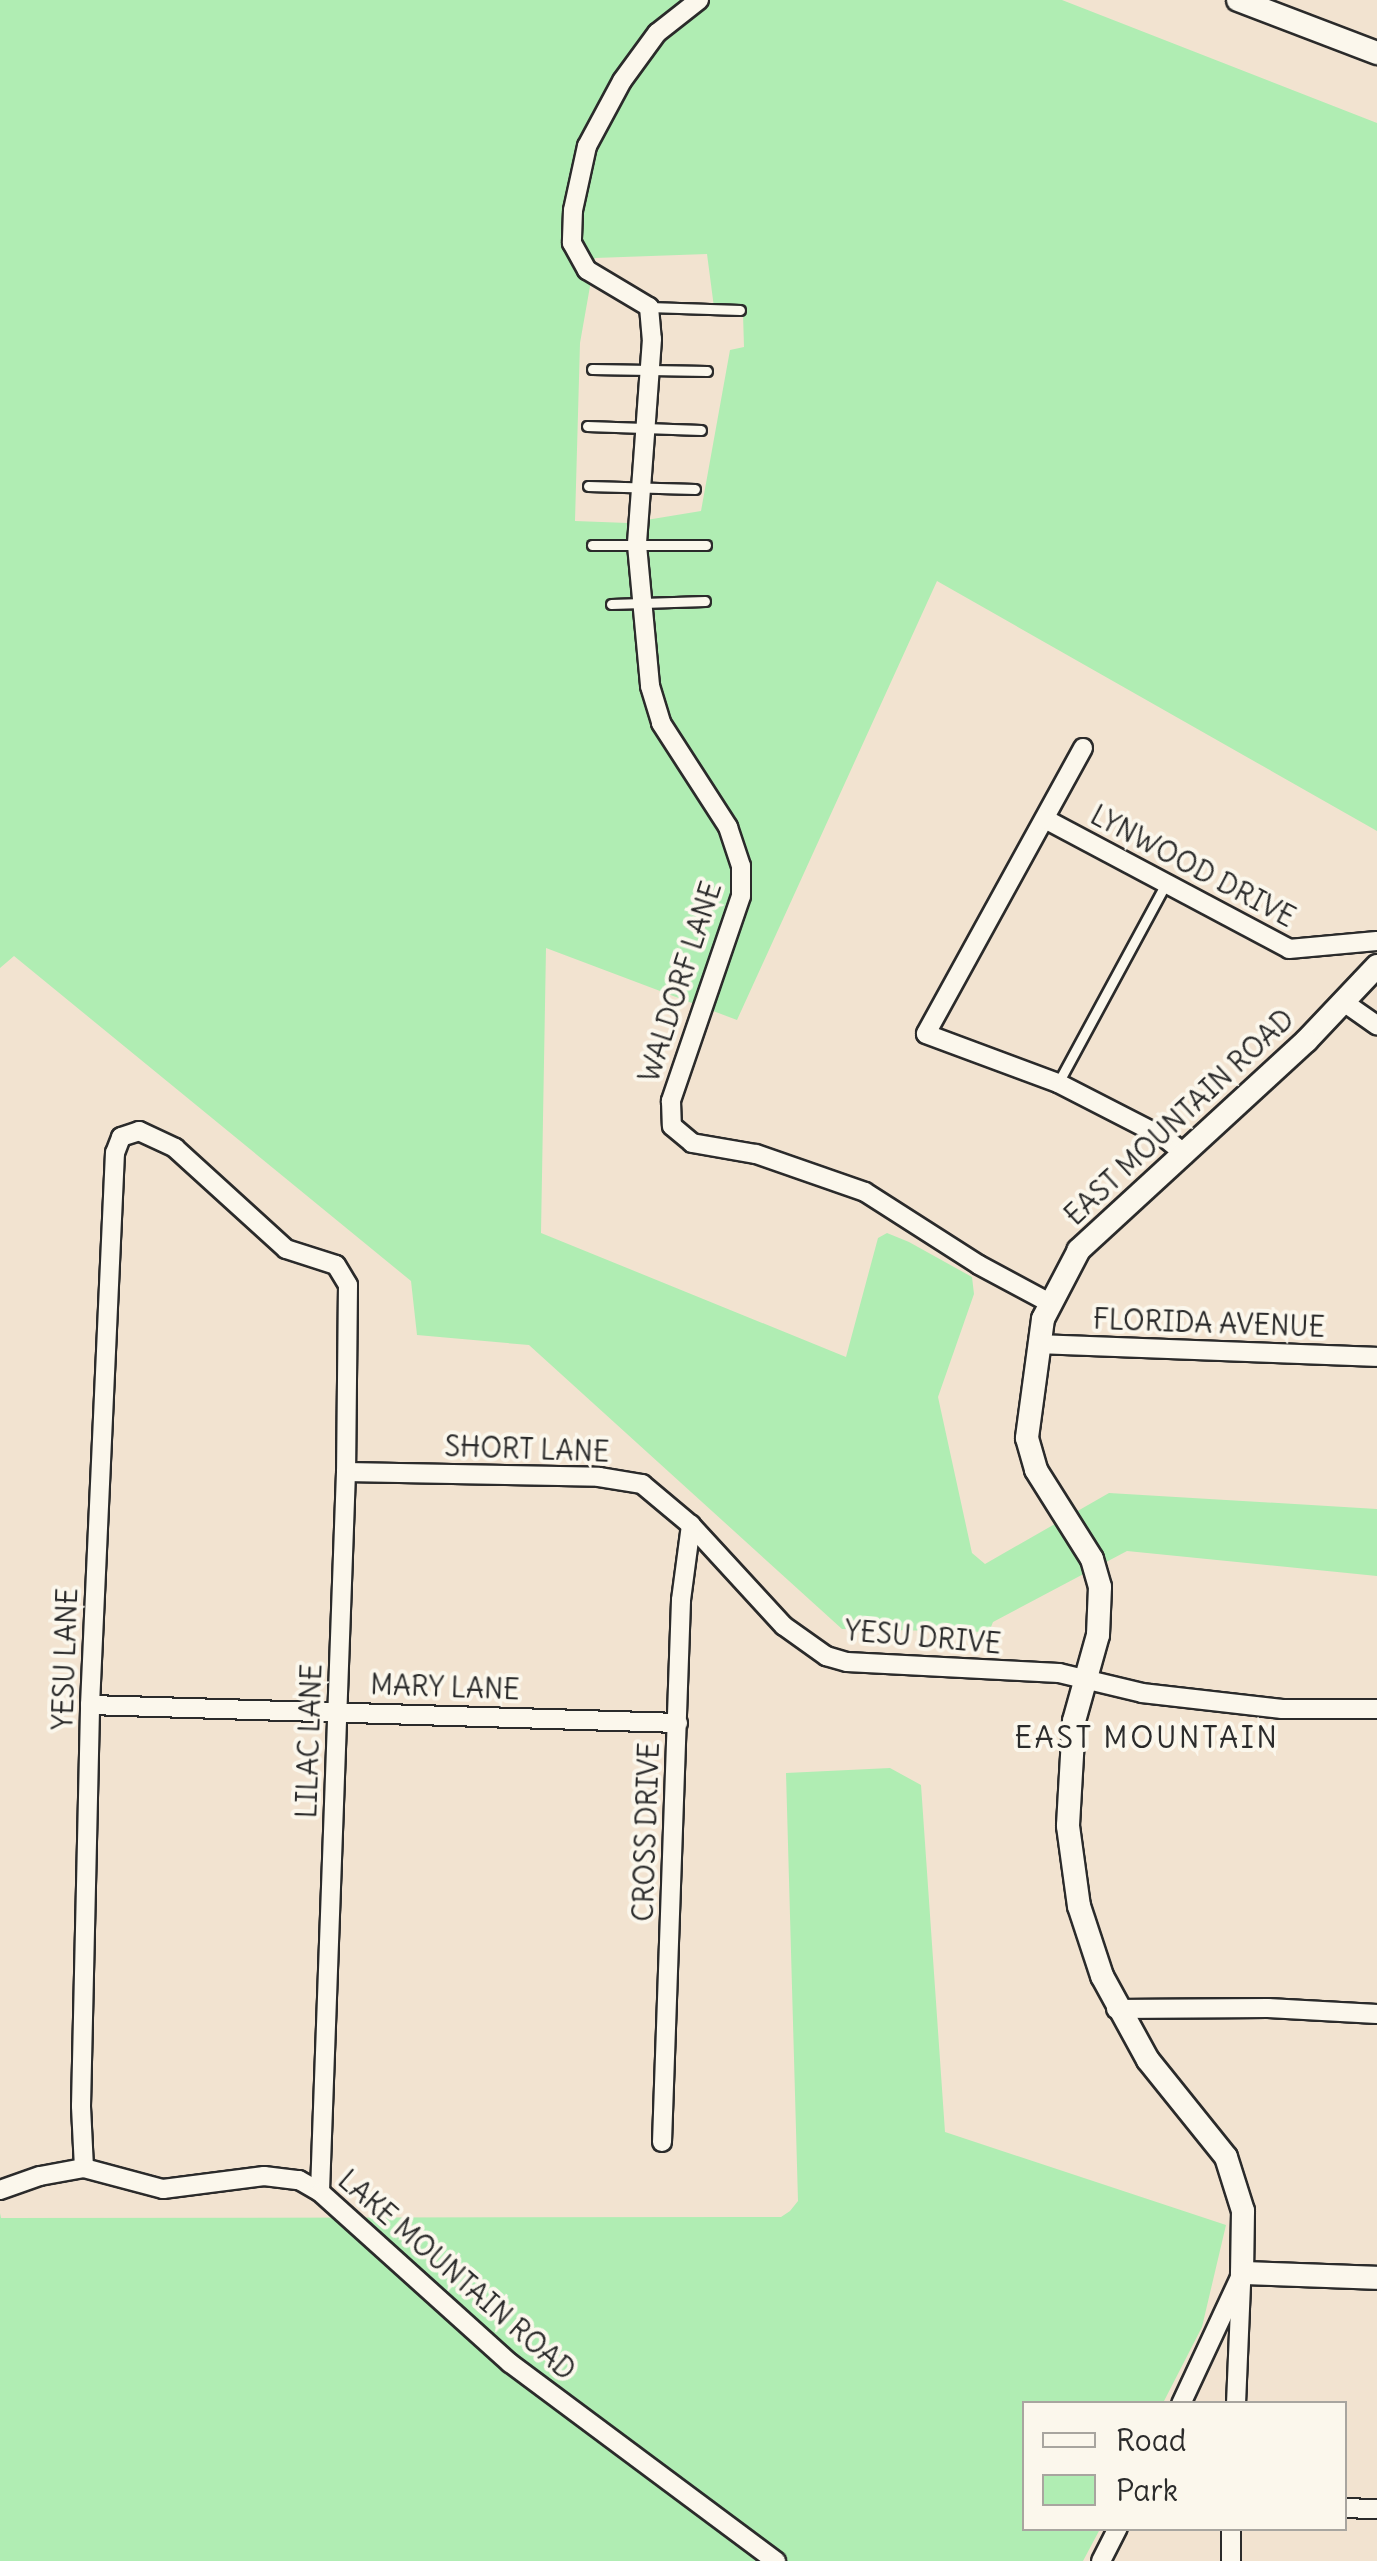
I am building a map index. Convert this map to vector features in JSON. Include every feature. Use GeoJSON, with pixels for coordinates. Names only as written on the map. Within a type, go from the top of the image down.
{"type":"FeatureCollection","features":[{"type":"Feature","properties":{"kind":"street"},"geometry":{"type":"LineString","coordinates":[[649,307],[586,270],[572,243],[573,210],[587,146],[622,81],[657,34],[699,0]]}},
{"type":"Feature","properties":{"kind":"street"},"geometry":{"type":"LineString","coordinates":[[1238,0],[1377,53]]}},
{"type":"Feature","properties":{"kind":"street","name":"WALDORF LANE"},"geometry":{"type":"LineString","coordinates":[[649,307],[649,370],[638,486],[637,545],[654,703],[661,723],[728,827],[742,878],[741,896],[671,1101],[672,1126],[692,1143],[756,1154],[865,1192],[1048,1302]]}},
{"type":"Feature","properties":{"kind":"street"},"geometry":{"type":"LineString","coordinates":[[1083,748],[926,1034],[1058,1083],[1165,1138],[1185,1154]]}},
{"type":"Feature","properties":{"kind":"street","name":"LYNWOOD DRIVE"},"geometry":{"type":"LineString","coordinates":[[1045,819],[1289,949],[1377,941]]}},
{"type":"Feature","properties":{"kind":"street","name":"EAST MOUNTAIN ROAD"},"geometry":{"type":"LineString","coordinates":[[1236,2401],[1243,2211],[1226,2157],[1148,2060],[1116,2009],[1079,1906],[1068,1826],[1071,1742],[1101,1620],[1100,1587],[1092,1559],[1032,1460],[1027,1423],[1048,1302],[1093,1234],[1185,1154],[1345,1002],[1377,966]]}},
{"type":"Feature","properties":{"kind":"street"},"geometry":{"type":"LineString","coordinates":[[1345,1002],[1377,1025]]}},
{"type":"Feature","properties":{"kind":"street","name":"YESU LANE"},"geometry":{"type":"LineString","coordinates":[[84,2168],[81,2106],[90,1704],[115,1153],[121,1136],[131,1131],[156,1135],[286,1249],[336,1265],[345,1275],[348,1293]]}},
{"type":"Feature","properties":{"kind":"street","name":"LILAC LANE"},"geometry":{"type":"LineString","coordinates":[[320,2192],[346,1472],[348,1293]]}},
{"type":"Feature","properties":{"kind":"street","name":"FLORIDA AVENUE"},"geometry":{"type":"LineString","coordinates":[[1039,1344],[1377,1357]]}},
{"type":"Feature","properties":{"kind":"street","name":"SHORT LANE"},"geometry":{"type":"LineString","coordinates":[[346,1472],[624,1479],[652,1489],[692,1524]]}},
{"type":"Feature","properties":{"kind":"street","name":"YESU DRIVE"},"geometry":{"type":"LineString","coordinates":[[692,1524],[784,1626],[826,1656],[961,1671],[1058,1673],[1142,1693],[1282,1709],[1377,1710]]}},
{"type":"Feature","properties":{"kind":"street","name":"CROSS DRIVE"},"geometry":{"type":"LineString","coordinates":[[662,2142],[681,1600],[692,1524]]}},
{"type":"Feature","properties":{"kind":"street","name":"MARY LANE"},"geometry":{"type":"LineString","coordinates":[[90,1704],[678,1723]]}},
{"type":"Feature","properties":{"kind":"street"},"geometry":{"type":"LineString","coordinates":[[1116,2009],[1268,2008],[1377,2014]]}},
{"type":"Feature","properties":{"kind":"street","name":"LAKE MOUNTAIN ROAD"},"geometry":{"type":"LineString","coordinates":[[0,2190],[58,2170],[84,2168],[163,2189],[264,2176],[299,2180],[320,2192],[510,2363],[776,2561]]}},
{"type":"Feature","properties":{"kind":"street"},"geometry":{"type":"LineString","coordinates":[[1242,2273],[1377,2278]]}},
{"type":"Feature","properties":{"kind":"street","name":"EAST MOUNTAIN ROAD"},"geometry":{"type":"LineString","coordinates":[[1181,2401],[1242,2273]]}},
{"type":"Feature","properties":{"kind":"street"},"geometry":{"type":"LineString","coordinates":[[1347,2508],[1377,2510]]}},
{"type":"Feature","properties":{"kind":"street"},"geometry":{"type":"LineString","coordinates":[[1101,2561],[1116,2531]]}},
{"type":"Feature","properties":{"kind":"street"},"geometry":{"type":"LineString","coordinates":[[1231,2561],[1232,2531]]}},
{"type":"Feature","properties":{"kind":"lane"},"geometry":{"type":"LineString","coordinates":[[649,307],[740,310]]}},
{"type":"Feature","properties":{"kind":"lane"},"geometry":{"type":"LineString","coordinates":[[592,369],[707,371]]}},
{"type":"Feature","properties":{"kind":"lane"},"geometry":{"type":"LineString","coordinates":[[586,426],[701,430]]}},
{"type":"Feature","properties":{"kind":"lane"},"geometry":{"type":"LineString","coordinates":[[588,486],[695,488]]}},
{"type":"Feature","properties":{"kind":"lane"},"geometry":{"type":"LineString","coordinates":[[592,544],[706,546]]}},
{"type":"Feature","properties":{"kind":"lane"},"geometry":{"type":"LineString","coordinates":[[611,604],[705,601]]}},
{"type":"Feature","properties":{"kind":"lane"},"geometry":{"type":"LineString","coordinates":[[1058,1083],[1166,883]]}},
{"type":"Feature","properties":{"kind":"green space"},"geometry":{"type":"Polygon","coordinates":[[[0,0],[1062,0],[1377,123],[1377,831],[937,581],[737,1020],[546,948],[541,1233],[846,1357],[878,1238],[887,1233],[909,1242],[972,1277],[974,1294],[938,1397],[972,1553],[985,1564],[1109,1493],[1377,1509],[1377,1576],[1127,1551],[993,1622],[989,1632],[842,1629],[529,1345],[417,1335],[411,1281],[14,956],[0,968],[0,0]],[[707,254],[595,258],[580,343],[575,521],[628,523],[701,511],[730,350],[744,347],[743,314],[715,315],[707,254]]]}},
{"type":"Feature","properties":{"kind":"green space"},"geometry":{"type":"Polygon","coordinates":[[[890,1768],[921,1785],[945,2132],[1226,2225],[1202,2327],[1164,2401],[1022,2401],[1022,2531],[1099,2531],[1083,2561],[0,2561],[0,2213],[1,2218],[781,2217],[790,2211],[798,2201],[786,1773],[890,1768]]]}},
{"type":"Feature","properties":{"kind":"district","name":"EAST MOUNTAIN"},"geometry":{"type":"Point","coordinates":[1147,1737]}}]}
